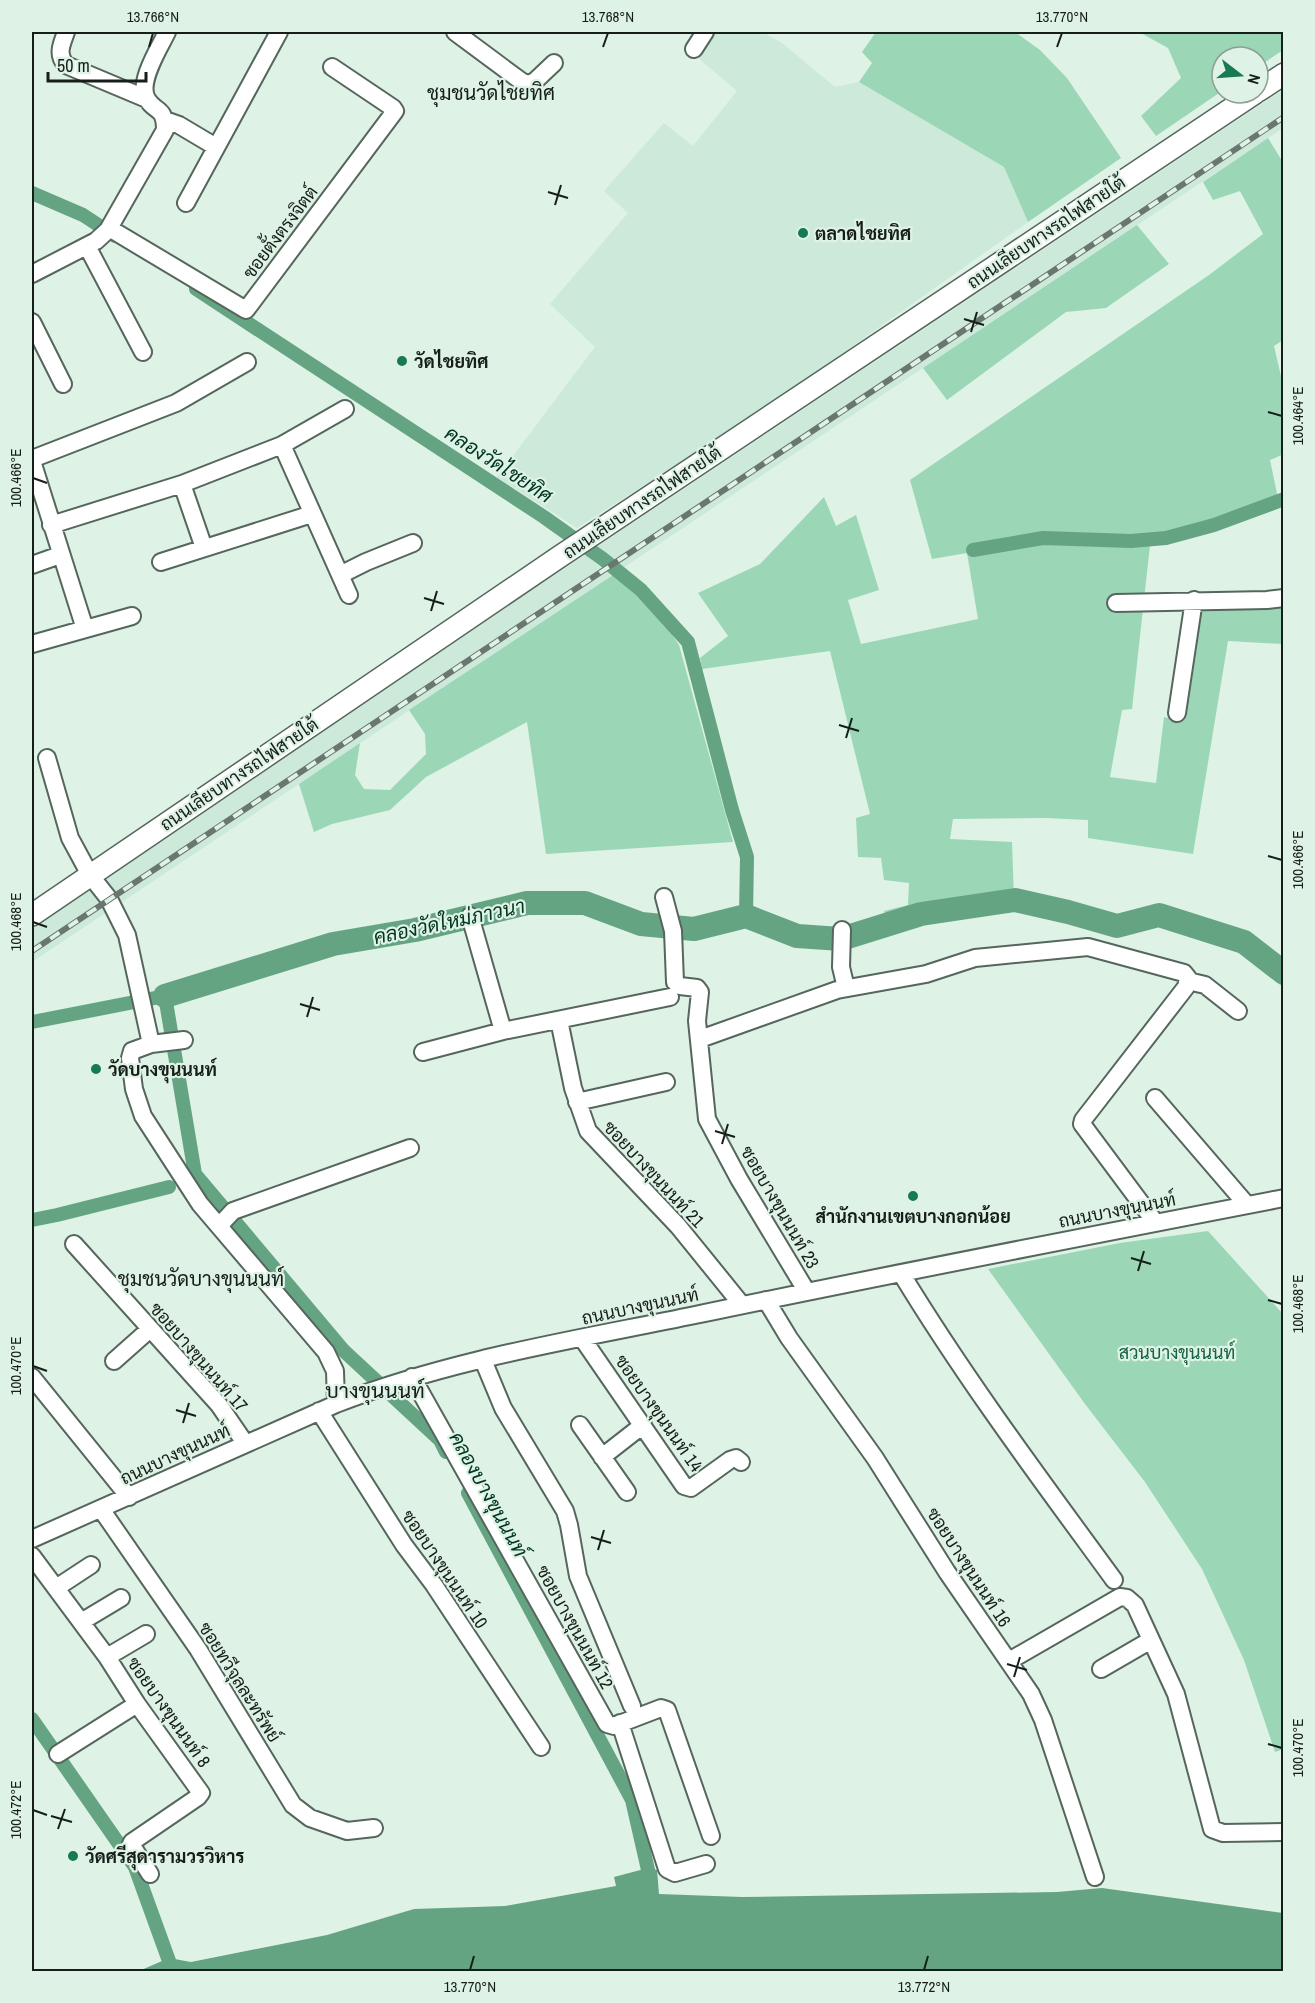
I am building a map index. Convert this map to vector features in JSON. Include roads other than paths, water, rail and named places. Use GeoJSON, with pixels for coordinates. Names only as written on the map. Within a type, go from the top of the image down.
{"type":"FeatureCollection","features":[{"type":"Feature","properties":{"kind":"main road","name":"ถนนเลียบทางรถไฟสายใต้"},"geometry":{"type":"LineString","coordinates":[[1270,83],[1284,74]]}},
{"type":"Feature","properties":{"kind":"main road","name":"ถนนเลียบทางรถไฟสายใต้"},"geometry":{"type":"LineString","coordinates":[[32,915],[609,523],[1236,105]]}},
{"type":"Feature","properties":{"kind":"street"},"geometry":{"type":"LineString","coordinates":[[32,274],[100,236],[165,130],[162,112],[147,99],[66,65],[60,59],[60,51],[66,32]]}},
{"type":"Feature","properties":{"kind":"street"},"geometry":{"type":"LineString","coordinates":[[147,99],[144,88],[145,78],[167,32]]}},
{"type":"Feature","properties":{"kind":"street"},"geometry":{"type":"LineString","coordinates":[[186,203],[279,32]]}},
{"type":"Feature","properties":{"kind":"street"},"geometry":{"type":"LineString","coordinates":[[694,49],[705,32]]}},
{"type":"Feature","properties":{"kind":"street"},"geometry":{"type":"LineString","coordinates":[[462,34],[520,81],[528,84],[535,81],[554,63]]}},
{"type":"Feature","properties":{"kind":"street","name":"ซอยตั้งตรงจิตต์"},"geometry":{"type":"LineString","coordinates":[[100,236],[246,310],[395,111],[332,68]]}},
{"type":"Feature","properties":{"kind":"street"},"geometry":{"type":"LineString","coordinates":[[165,120],[179,125],[216,147]]}},
{"type":"Feature","properties":{"kind":"street"},"geometry":{"type":"LineString","coordinates":[[100,236],[144,352]]}},
{"type":"Feature","properties":{"kind":"street"},"geometry":{"type":"LineString","coordinates":[[32,322],[63,384]]}},
{"type":"Feature","properties":{"kind":"street"},"geometry":{"type":"LineString","coordinates":[[85,629],[32,460],[176,403],[247,362]]}},
{"type":"Feature","properties":{"kind":"street"},"geometry":{"type":"LineString","coordinates":[[51,525],[182,484],[282,445],[345,409]]}},
{"type":"Feature","properties":{"kind":"street"},"geometry":{"type":"LineString","coordinates":[[282,445],[349,595]]}},
{"type":"Feature","properties":{"kind":"street"},"geometry":{"type":"LineString","coordinates":[[182,484],[204,548]]}},
{"type":"Feature","properties":{"kind":"street"},"geometry":{"type":"LineString","coordinates":[[161,562],[312,514]]}},
{"type":"Feature","properties":{"kind":"street"},"geometry":{"type":"LineString","coordinates":[[340,575],[413,543]]}},
{"type":"Feature","properties":{"kind":"street"},"geometry":{"type":"LineString","coordinates":[[32,565],[60,555]]}},
{"type":"Feature","properties":{"kind":"street"},"geometry":{"type":"LineString","coordinates":[[1116,603],[1284,598]]}},
{"type":"Feature","properties":{"kind":"street"},"geometry":{"type":"LineString","coordinates":[[1177,713],[1194,600]]}},
{"type":"Feature","properties":{"kind":"street"},"geometry":{"type":"LineString","coordinates":[[32,644],[132,616]]}},
{"type":"Feature","properties":{"kind":"street"},"geometry":{"type":"LineString","coordinates":[[47,758],[70,838],[90,875],[109,899],[127,935],[142,1000],[170,1042],[134,1050],[130,1055],[134,1089],[143,1116],[200,1204],[326,1352],[335,1371],[336,1404]]}},
{"type":"Feature","properties":{"kind":"street","name":"ซอยบางขุนนนท์ 23"},"geometry":{"type":"LineString","coordinates":[[664,897],[673,931],[675,982],[680,986],[697,988],[700,992],[697,1021],[707,1119],[739,1179],[807,1292]]}},
{"type":"Feature","properties":{"kind":"street"},"geometry":{"type":"LineString","coordinates":[[471,918],[502,1031]]}},
{"type":"Feature","properties":{"kind":"street"},"geometry":{"type":"LineString","coordinates":[[842,930],[841,967],[846,988]]}},
{"type":"Feature","properties":{"kind":"street"},"geometry":{"type":"LineString","coordinates":[[700,1039],[846,988],[926,974],[975,958],[1088,947],[1184,973],[1188,978],[1186,987],[1082,1124],[1155,1222]]}},
{"type":"Feature","properties":{"kind":"street"},"geometry":{"type":"LineString","coordinates":[[1188,981],[1204,985],[1239,1011]]}},
{"type":"Feature","properties":{"kind":"street"},"geometry":{"type":"LineString","coordinates":[[423,1052],[502,1031],[670,997]]}},
{"type":"Feature","properties":{"kind":"street","name":"ซอยบางขุนนนท์ 21"},"geometry":{"type":"LineString","coordinates":[[559,1020],[577,1102],[588,1131],[678,1226],[742,1305]]}},
{"type":"Feature","properties":{"kind":"street"},"geometry":{"type":"LineString","coordinates":[[577,1102],[666,1082]]}},
{"type":"Feature","properties":{"kind":"street"},"geometry":{"type":"LineString","coordinates":[[1155,1098],[1247,1205]]}},
{"type":"Feature","properties":{"kind":"street"},"geometry":{"type":"LineString","coordinates":[[219,1226],[234,1211],[410,1148]]}},
{"type":"Feature","properties":{"kind":"street","name":"ถนนบางขุนนนท์"},"geometry":{"type":"LineString","coordinates":[[32,1539],[336,1404],[412,1377],[562,1341],[1284,1198]]}},
{"type":"Feature","properties":{"kind":"street","name":"ซอยบางขุนนนท์ 17"},"geometry":{"type":"LineString","coordinates":[[74,1244],[219,1405],[245,1443]]}},
{"type":"Feature","properties":{"kind":"street"},"geometry":{"type":"LineString","coordinates":[[901,1273],[1029,1466],[1114,1580]]}},
{"type":"Feature","properties":{"kind":"street","name":"ซอยบางขุนนนท์ 16"},"geometry":{"type":"LineString","coordinates":[[766,1300],[789,1338],[876,1458],[947,1572],[1031,1694],[1043,1720],[1095,1877]]}},
{"type":"Feature","properties":{"kind":"street"},"geometry":{"type":"LineString","coordinates":[[114,1361],[150,1329]]}},
{"type":"Feature","properties":{"kind":"street","name":"ซอยบางขุนนนท์ 14"},"geometry":{"type":"LineString","coordinates":[[582,1338],[680,1482],[687,1488],[696,1485],[730,1460],[736,1458],[741,1462]]}},
{"type":"Feature","properties":{"kind":"street"},"geometry":{"type":"LineString","coordinates":[[483,1360],[503,1408],[565,1511],[578,1576],[632,1706]]}},
{"type":"Feature","properties":{"kind":"street"},"geometry":{"type":"LineString","coordinates":[[32,1377],[129,1497]]}},
{"type":"Feature","properties":{"kind":"street","name":"ซอยบางขุนนนท์ 12"},"geometry":{"type":"LineString","coordinates":[[412,1377],[608,1724],[614,1726],[620,1723]]}},
{"type":"Feature","properties":{"kind":"street","name":"ซอยบางขุนนนท์ 10"},"geometry":{"type":"LineString","coordinates":[[319,1412],[404,1545],[434,1585],[541,1747]]}},
{"type":"Feature","properties":{"kind":"street"},"geometry":{"type":"LineString","coordinates":[[580,1425],[627,1492]]}},
{"type":"Feature","properties":{"kind":"street"},"geometry":{"type":"LineString","coordinates":[[602,1456],[643,1425]]}},
{"type":"Feature","properties":{"kind":"street","name":"ซอยทวีจุลละทรัพย์"},"geometry":{"type":"LineString","coordinates":[[102,1509],[198,1649],[292,1805],[310,1818],[347,1831],[374,1828]]}},
{"type":"Feature","properties":{"kind":"street","name":"ซอยบางขุนนนท์ 8"},"geometry":{"type":"LineString","coordinates":[[32,1556],[107,1657],[137,1704],[201,1793],[132,1842],[131,1844],[150,1874]]}},
{"type":"Feature","properties":{"kind":"street"},"geometry":{"type":"LineString","coordinates":[[56,1588],[91,1565]]}},
{"type":"Feature","properties":{"kind":"street"},"geometry":{"type":"LineString","coordinates":[[81,1622],[121,1598]]}},
{"type":"Feature","properties":{"kind":"street"},"geometry":{"type":"LineString","coordinates":[[1008,1661],[1120,1598],[1127,1598],[1135,1605],[1176,1694],[1212,1829],[1222,1833],[1284,1832]]}},
{"type":"Feature","properties":{"kind":"street"},"geometry":{"type":"LineString","coordinates":[[107,1657],[146,1634]]}},
{"type":"Feature","properties":{"kind":"street"},"geometry":{"type":"LineString","coordinates":[[1101,1669],[1151,1640]]}},
{"type":"Feature","properties":{"kind":"street"},"geometry":{"type":"LineString","coordinates":[[58,1754],[137,1704]]}},
{"type":"Feature","properties":{"kind":"street"},"geometry":{"type":"LineString","coordinates":[[706,1864],[675,1873],[667,1869],[620,1723],[661,1708],[667,1710],[711,1836]]}},
{"type":"Feature","properties":{"kind":"waterway","name":"คลองวัดไชยทิศ"},"geometry":{"type":"LineString","coordinates":[[32,193],[83,215],[115,236]]}},
{"type":"Feature","properties":{"kind":"waterway","name":"คลองวัดไชยทิศ"},"geometry":{"type":"LineString","coordinates":[[196,289],[544,517],[603,559],[641,590],[688,642],[732,810],[747,857],[746,916]]}},
{"type":"Feature","properties":{"kind":"waterway"},"geometry":{"type":"LineString","coordinates":[[973,550],[1043,538],[1131,541],[1166,538],[1214,525],[1284,499]]}},
{"type":"Feature","properties":{"kind":"waterway","name":"คลองวัดใหม่ภาวนา"},"geometry":{"type":"LineString","coordinates":[[165,996],[333,944],[415,930],[527,903],[585,903],[641,924],[694,929],[746,916],[797,936],[841,939],[921,914],[1015,900],[1117,926],[1159,915],[1244,942],[1284,973]]}},
{"type":"Feature","properties":{"kind":"waterway","name":"คลองบางขุนนนท์"},"geometry":{"type":"LineString","coordinates":[[32,1022],[165,996],[195,1174],[344,1351],[440,1440],[446,1452]]}},
{"type":"Feature","properties":{"kind":"waterway"},"geometry":{"type":"LineString","coordinates":[[32,1220],[169,1187]]}},
{"type":"Feature","properties":{"kind":"waterway","name":"คลองบางขุนนนท์"},"geometry":{"type":"LineString","coordinates":[[468,1493],[632,1800],[651,1883]]}},
{"type":"Feature","properties":{"kind":"waterway"},"geometry":{"type":"LineString","coordinates":[[32,1719],[135,1867],[173,1972]]}},
{"type":"Feature","properties":{"kind":"railway"},"geometry":{"type":"LineString","coordinates":[[32,951],[1284,117]]}},
{"type":"Feature","properties":{"kind":"place","name":"ตลาดไชยทิศ"},"geometry":{"type":"Point","coordinates":[803,233]}},
{"type":"Feature","properties":{"kind":"place","name":"วัดไชยทิศ"},"geometry":{"type":"Point","coordinates":[402,361]}},
{"type":"Feature","properties":{"kind":"place","name":"วัดบางขุนนนท์"},"geometry":{"type":"Point","coordinates":[96,1069]}},
{"type":"Feature","properties":{"kind":"place","name":"สำนักงานเขตบางกอกน้อย"},"geometry":{"type":"Point","coordinates":[913,1196]}},
{"type":"Feature","properties":{"kind":"place","name":"วัดศรีสุดารามวรวิหาร"},"geometry":{"type":"Point","coordinates":[73,1856]}},
{"type":"Feature","properties":{"kind":"district","name":"ชุมชนวัดไชยทิศ"},"geometry":{"type":"Point","coordinates":[491,92]}},
{"type":"Feature","properties":{"kind":"district","name":"ชุมชนวัดบางขุนนนท์"},"geometry":{"type":"Point","coordinates":[201,1278]}},
{"type":"Feature","properties":{"kind":"district","name":"บางขุนนนท์"},"geometry":{"type":"Point","coordinates":[375,1390]}},
{"type":"Feature","properties":{"kind":"park label","name":"สวนบางขุนนนท์"},"geometry":{"type":"Point","coordinates":[1177,1352]}}]}
